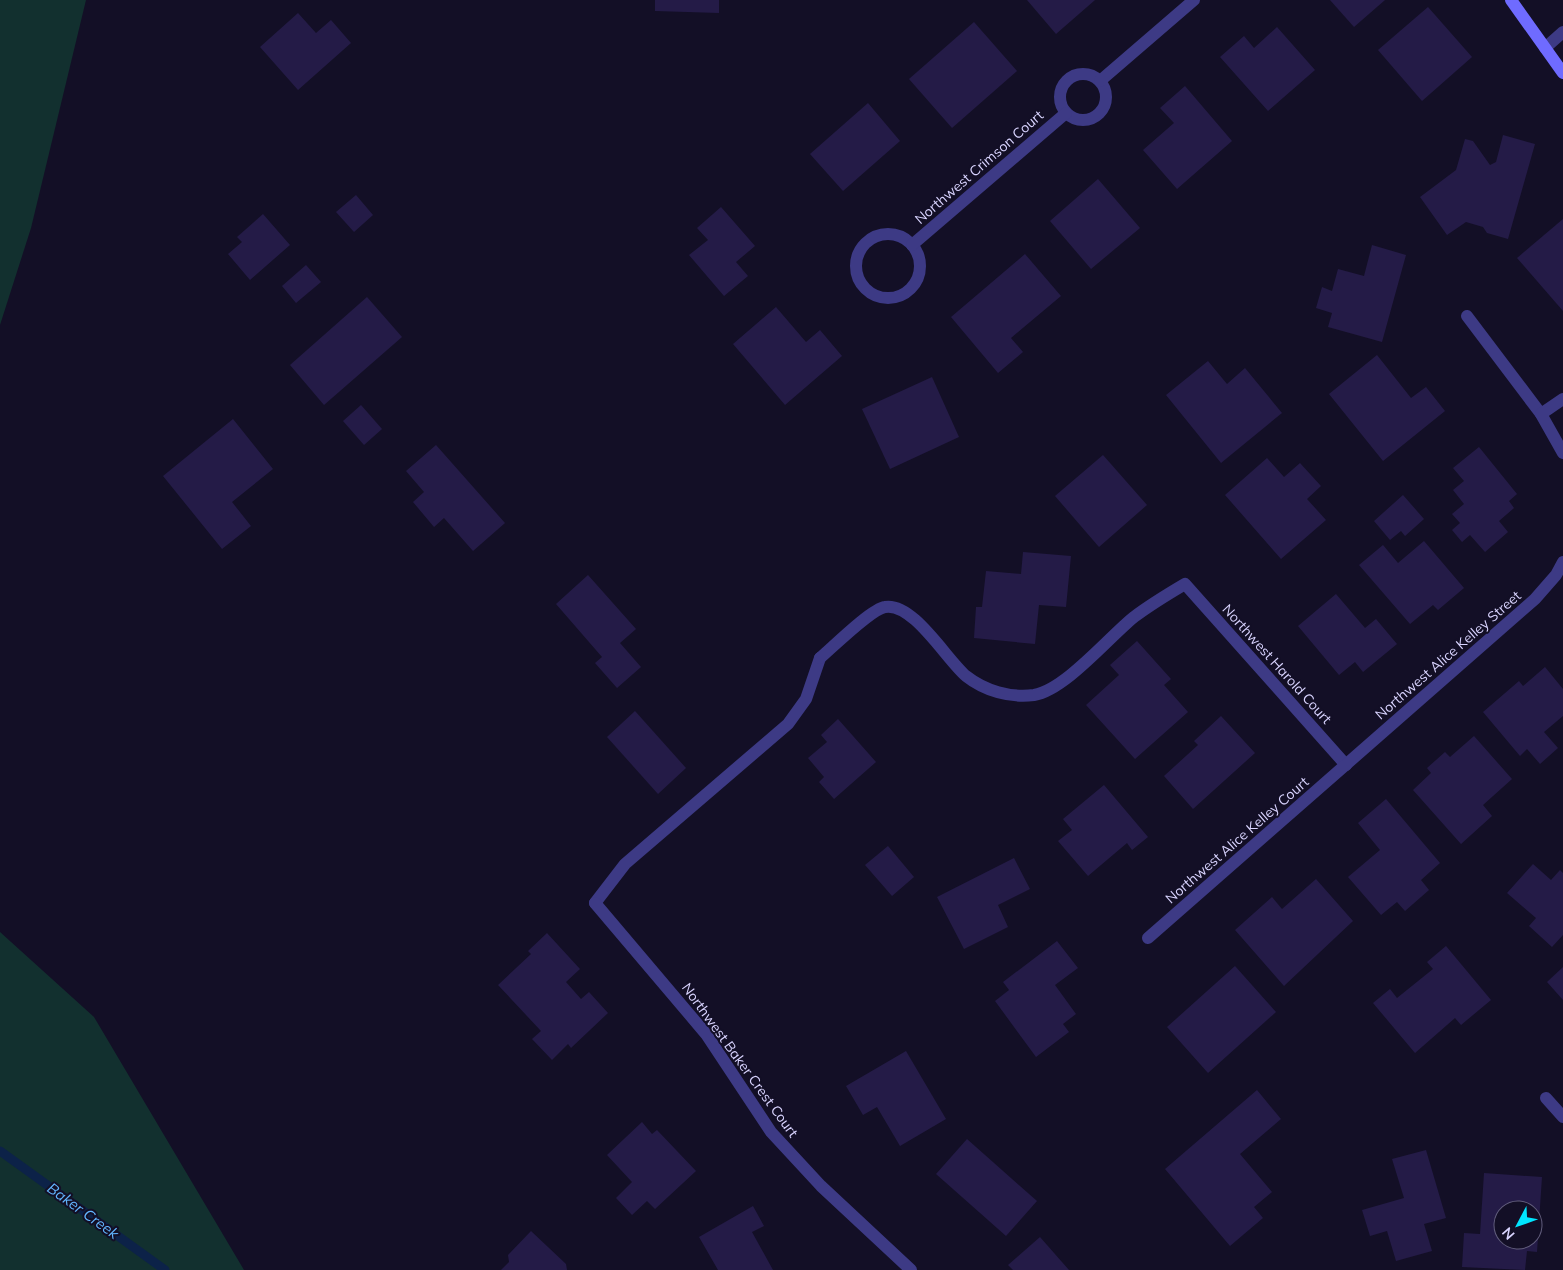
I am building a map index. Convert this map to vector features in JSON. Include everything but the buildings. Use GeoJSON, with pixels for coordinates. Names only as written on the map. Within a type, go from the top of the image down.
{"type":"FeatureCollection","features":[{"type":"Feature","properties":{"kind":"main road"},"geometry":{"type":"LineString","coordinates":[[1511,0],[1563,73]]}},
{"type":"Feature","properties":{"kind":"street"},"geometry":{"type":"LineString","coordinates":[[1100,81],[1194,0]]}},
{"type":"Feature","properties":{"kind":"street"},"geometry":{"type":"LineString","coordinates":[[1545,48],[1563,32]]}},
{"type":"Feature","properties":{"kind":"street","name":"Northwest Crimson Court"},"geometry":{"type":"LineString","coordinates":[[1085,74],[1100,81],[1105,89],[1107,99],[1103,109],[1095,118],[1085,121],[1077,120],[1066,113],[1060,100],[1062,89],[1067,81],[1076,75],[1085,74]]}},
{"type":"Feature","properties":{"kind":"street","name":"Northwest Crimson Court"},"geometry":{"type":"LineString","coordinates":[[912,245],[1066,113]]}},
{"type":"Feature","properties":{"kind":"street","name":"Northwest Crimson Court"},"geometry":{"type":"LineString","coordinates":[[892,234],[912,245],[918,254],[920,271],[912,287],[904,294],[888,298],[880,297],[873,295],[860,283],[856,262],[863,245],[871,238],[892,234]]}},
{"type":"Feature","properties":{"kind":"street"},"geometry":{"type":"LineString","coordinates":[[1467,316],[1541,414],[1563,453]]}},
{"type":"Feature","properties":{"kind":"street"},"geometry":{"type":"LineString","coordinates":[[1541,414],[1563,399]]}},
{"type":"Feature","properties":{"kind":"street","name":"Northwest Alice Kelley Street"},"geometry":{"type":"LineString","coordinates":[[1346,765],[1535,599],[1556,575],[1563,562]]}},
{"type":"Feature","properties":{"kind":"street","name":"Northwest Harold Court"},"geometry":{"type":"LineString","coordinates":[[595,903],[625,864],[788,724],[806,699],[820,658],[868,617],[884,607],[898,608],[910,616],[966,676],[987,689],[1000,693],[1034,695],[1055,688],[1135,616],[1185,584],[1346,765]]}},
{"type":"Feature","properties":{"kind":"street","name":"Northwest Alice Kelley Court"},"geometry":{"type":"LineString","coordinates":[[1148,938],[1346,765]]}},
{"type":"Feature","properties":{"kind":"street","name":"Northwest Baker Crest Court"},"geometry":{"type":"LineString","coordinates":[[595,903],[706,1034],[771,1132],[821,1186],[911,1270]]}},
{"type":"Feature","properties":{"kind":"street"},"geometry":{"type":"LineString","coordinates":[[1546,1098],[1563,1117]]}},
{"type":"Feature","properties":{"kind":"green space"},"geometry":{"type":"Polygon","coordinates":[[[0,0],[86,0],[31,228],[0,325],[0,0]]]}},
{"type":"Feature","properties":{"kind":"green space"},"geometry":{"type":"Polygon","coordinates":[[[0,932],[94,1017],[244,1270],[0,1270],[0,932]]]}},
{"type":"Feature","properties":{"kind":"waterway","name":"Baker Creek"},"geometry":{"type":"LineString","coordinates":[[0,1151],[165,1270]]}}]}
